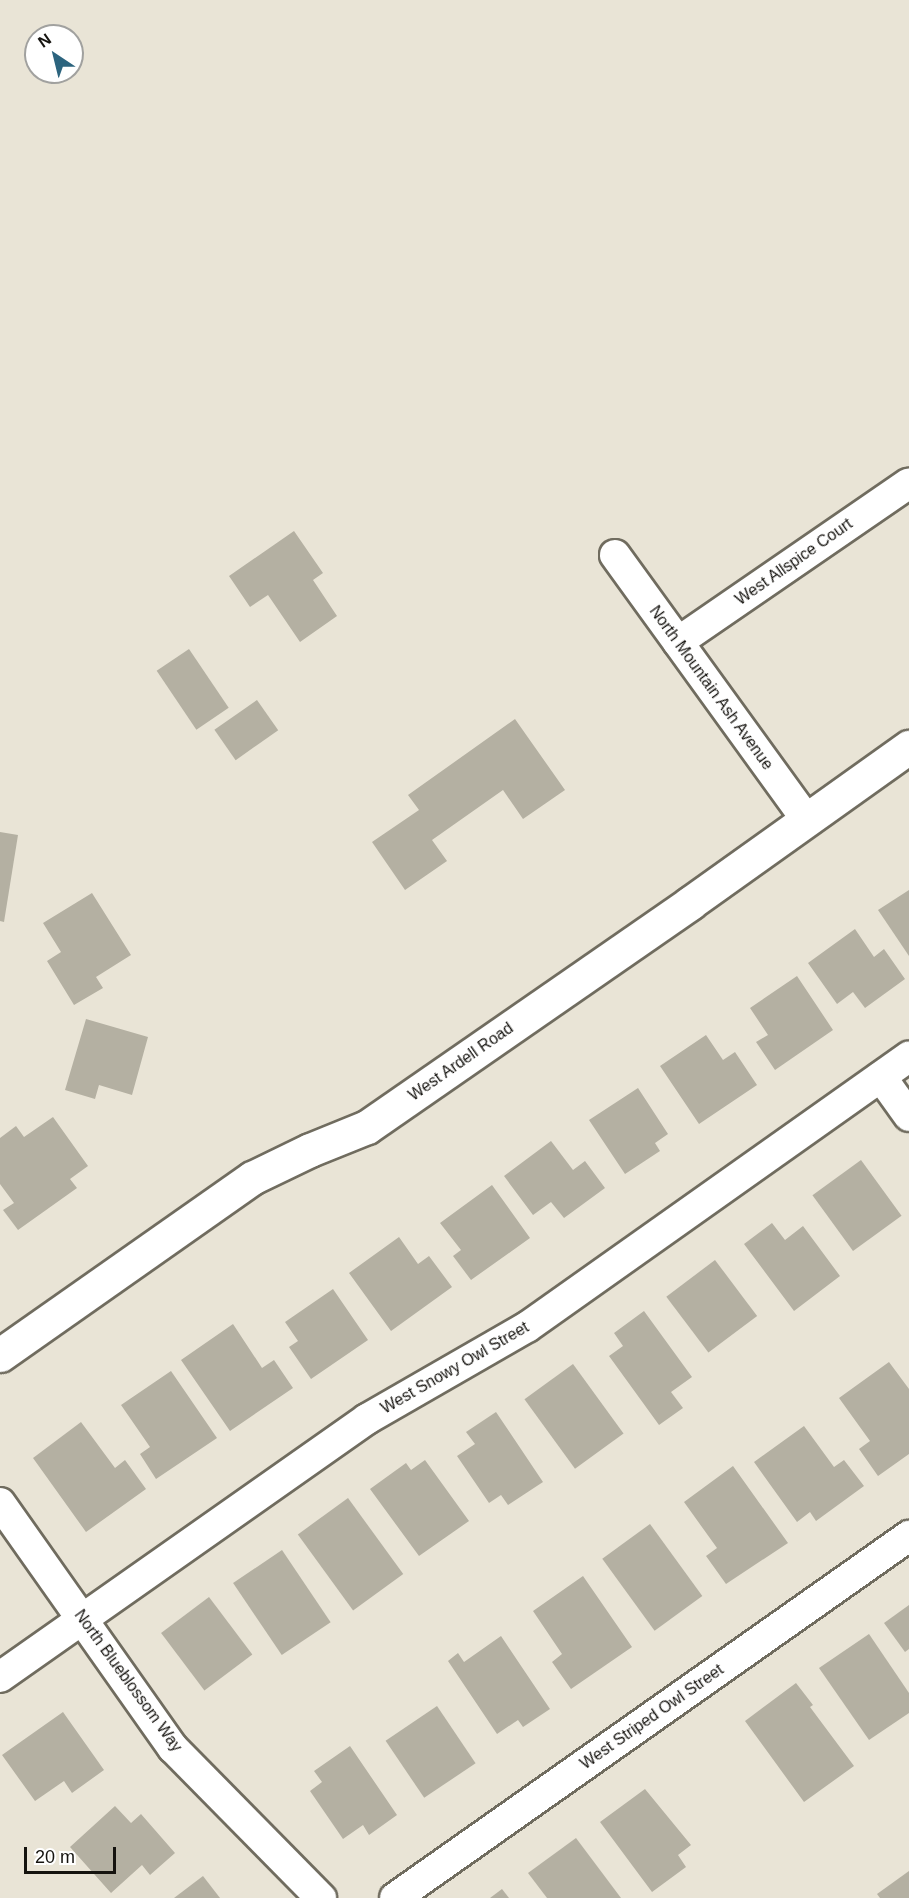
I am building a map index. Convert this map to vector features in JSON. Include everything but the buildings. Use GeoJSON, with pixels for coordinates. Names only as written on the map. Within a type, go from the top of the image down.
{"type":"FeatureCollection","features":[{"type":"Feature","properties":{"kind":"street","name":"West Allspice Court"},"geometry":{"type":"LineString","coordinates":[[678,642],[909,483]]}},
{"type":"Feature","properties":{"kind":"street","name":"North Mountain Ash Avenue"},"geometry":{"type":"LineString","coordinates":[[615,555],[807,820]]}},
{"type":"Feature","properties":{"kind":"street","name":"West Ardell Road"},"geometry":{"type":"LineString","coordinates":[[0,1355],[252,1178],[367,1126],[909,747]]}},
{"type":"Feature","properties":{"kind":"street","name":"West Snowy Owl Street"},"geometry":{"type":"LineString","coordinates":[[0,1677],[367,1419],[527,1327],[909,1058]]}},
{"type":"Feature","properties":{"kind":"street"},"geometry":{"type":"LineString","coordinates":[[881,1077],[909,1116]]}},
{"type":"Feature","properties":{"kind":"street","name":"North Blueblossom Way"},"geometry":{"type":"LineString","coordinates":[[0,1503],[173,1748],[321,1898]]}},
{"type":"Feature","properties":{"kind":"street","name":"West Striped Owl Street"},"geometry":{"type":"LineString","coordinates":[[395,1898],[909,1536]]}}]}
